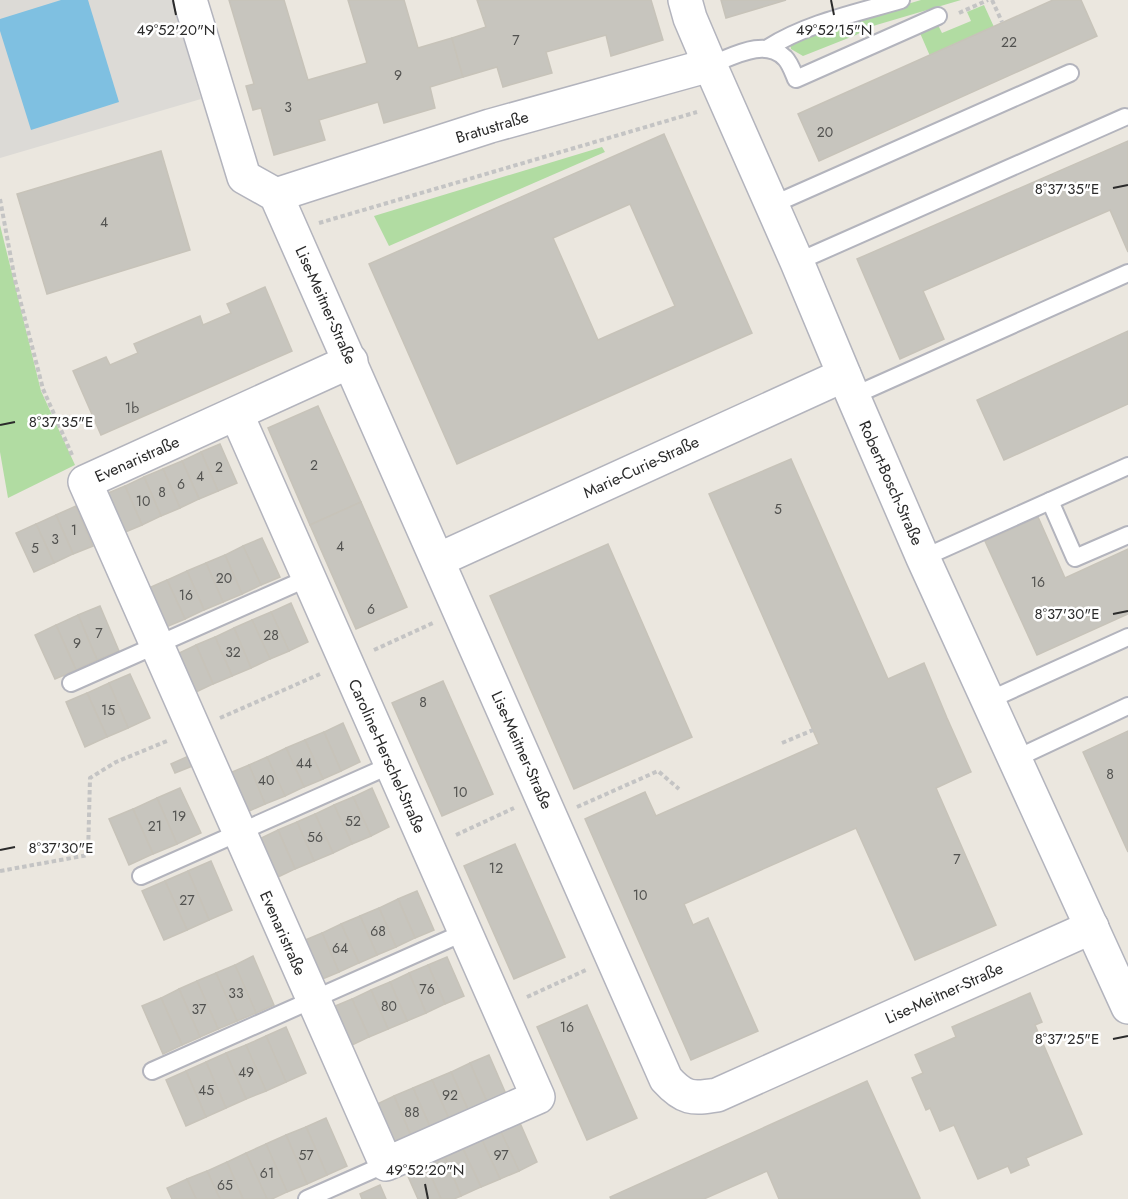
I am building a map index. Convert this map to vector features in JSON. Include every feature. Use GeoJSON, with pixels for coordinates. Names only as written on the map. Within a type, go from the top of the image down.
{"type":"FeatureCollection","features":[{"type":"Feature","properties":{"kind":"street"},"geometry":{"type":"LineString","coordinates":[[190,0],[244,177],[276,195]]}},
{"type":"Feature","properties":{"kind":"street","name":"Robert-Bosch-Straße"},"geometry":{"type":"LineString","coordinates":[[685,0],[710,65],[923,558],[1128,1007]]}},
{"type":"Feature","properties":{"kind":"street","name":"Bratustraße"},"geometry":{"type":"LineString","coordinates":[[276,195],[490,126],[710,65]]}},
{"type":"Feature","properties":{"kind":"street","name":"Lise-Meitner-Straße"},"geometry":{"type":"LineString","coordinates":[[276,195],[666,1079],[679,1093],[696,1098],[717,1095],[1092,927]]}},
{"type":"Feature","properties":{"kind":"street","name":"Evenaristraße"},"geometry":{"type":"LineString","coordinates":[[351,362],[85,482],[386,1164]]}},
{"type":"Feature","properties":{"kind":"street","name":"Marie-Curie-Straße"},"geometry":{"type":"LineString","coordinates":[[438,560],[848,385]]}},
{"type":"Feature","properties":{"kind":"street","name":"Caroline-Herschel-Straße"},"geometry":{"type":"LineString","coordinates":[[237,415],[538,1097],[386,1164]]}},
{"type":"Feature","properties":{"kind":"lane"},"geometry":{"type":"LineString","coordinates":[[710,65],[746,52],[768,48],[782,39],[810,28],[901,0]]}},
{"type":"Feature","properties":{"kind":"lane"},"geometry":{"type":"LineString","coordinates":[[768,48],[787,59],[796,78],[938,16]]}},
{"type":"Feature","properties":{"kind":"lane"},"geometry":{"type":"LineString","coordinates":[[772,205],[1070,73]]}},
{"type":"Feature","properties":{"kind":"lane"},"geometry":{"type":"LineString","coordinates":[[797,262],[1125,117]]}},
{"type":"Feature","properties":{"kind":"lane"},"geometry":{"type":"LineString","coordinates":[[848,385],[1128,273]]}},
{"type":"Feature","properties":{"kind":"lane"},"geometry":{"type":"LineString","coordinates":[[923,558],[1128,466]]}},
{"type":"Feature","properties":{"kind":"lane"},"geometry":{"type":"LineString","coordinates":[[1050,501],[1075,558],[1128,535]]}},
{"type":"Feature","properties":{"kind":"lane"},"geometry":{"type":"LineString","coordinates":[[71,683],[308,578]]}},
{"type":"Feature","properties":{"kind":"lane"},"geometry":{"type":"LineString","coordinates":[[987,701],[1128,637]]}},
{"type":"Feature","properties":{"kind":"lane"},"geometry":{"type":"LineString","coordinates":[[1014,759],[1128,706]]}},
{"type":"Feature","properties":{"kind":"lane"},"geometry":{"type":"LineString","coordinates":[[141,876],[391,765]]}},
{"type":"Feature","properties":{"kind":"lane"},"geometry":{"type":"LineString","coordinates":[[152,1071],[465,932]]}},
{"type":"Feature","properties":{"kind":"lane"},"geometry":{"type":"LineString","coordinates":[[307,1199],[386,1164]]}},
{"type":"Feature","properties":{"kind":"path"},"geometry":{"type":"LineString","coordinates":[[992,0],[1002,22]]}},
{"type":"Feature","properties":{"kind":"path"},"geometry":{"type":"LineString","coordinates":[[292,231],[698,112]]}},
{"type":"Feature","properties":{"kind":"path"},"geometry":{"type":"LineString","coordinates":[[0,200],[15,280],[43,389],[85,482]]}},
{"type":"Feature","properties":{"kind":"path"},"geometry":{"type":"LineString","coordinates":[[0,871],[88,855],[90,778],[116,762],[194,730],[461,611]]}},
{"type":"Feature","properties":{"kind":"path"},"geometry":{"type":"LineString","coordinates":[[782,743],[813,730]]}},
{"type":"Feature","properties":{"kind":"path"},"geometry":{"type":"LineString","coordinates":[[428,848],[658,771],[679,789]]}},
{"type":"Feature","properties":{"kind":"path"},"geometry":{"type":"LineString","coordinates":[[499,1010],[613,957]]}},
{"type":"Feature","properties":{"kind":"green space"},"geometry":{"type":"Polygon","coordinates":[[[921,0],[961,0],[873,26],[803,56],[791,49],[790,43],[806,34],[921,0]]]}},
{"type":"Feature","properties":{"kind":"green space"},"geometry":{"type":"Polygon","coordinates":[[[984,5],[994,27],[930,56],[920,33],[938,25],[942,33],[971,21],[967,12],[984,5]]]}},
{"type":"Feature","properties":{"kind":"green space"},"geometry":{"type":"Polygon","coordinates":[[[602,147],[605,152],[389,246],[374,216],[602,147]]]}},
{"type":"Feature","properties":{"kind":"green space"},"geometry":{"type":"Polygon","coordinates":[[[0,225],[41,391],[75,465],[8,498],[0,452],[0,225]]]}},
{"type":"Feature","properties":{"kind":"shaded area"},"geometry":{"type":"Polygon","coordinates":[[[0,0],[172,0],[201,99],[0,158],[0,0]]]}},
{"type":"Feature","properties":{"kind":"water"},"geometry":{"type":"Polygon","coordinates":[[[61,0],[88,0],[119,102],[31,130],[0,31],[0,19],[61,0]]]}},
{"type":"Feature","properties":{"kind":"building"},"geometry":{"type":"Polygon","coordinates":[[[229,0],[284,0],[308,80],[367,63],[348,0],[404,0],[418,48],[452,38],[463,77],[430,87],[435,108],[384,123],[378,102],[319,120],[325,140],[274,155],[261,108],[253,110],[246,86],[254,84],[229,0]]]}},
{"type":"Feature","properties":{"kind":"building"},"geometry":{"type":"Polygon","coordinates":[[[477,0],[651,0],[663,40],[611,56],[606,35],[546,52],[552,73],[503,87],[497,67],[463,77],[452,38],[486,27],[477,0]]]}},
{"type":"Feature","properties":{"kind":"building"},"geometry":{"type":"Polygon","coordinates":[[[721,0],[786,0],[726,18],[721,0]]]}},
{"type":"Feature","properties":{"kind":"building"},"geometry":{"type":"Polygon","coordinates":[[[1053,0],[1081,0],[1097,36],[819,161],[798,114],[1053,0]]]}},
{"type":"Feature","properties":{"kind":"building"},"geometry":{"type":"Polygon","coordinates":[[[664,134],[752,333],[457,464],[369,264],[664,134]],[[630,204],[553,238],[598,340],[675,306],[630,204]]]}},
{"type":"Feature","properties":{"kind":"building"},"geometry":{"type":"Polygon","coordinates":[[[1128,141],[1128,252],[1110,210],[923,291],[944,339],[900,359],[857,259],[1128,141]]]}},
{"type":"Feature","properties":{"kind":"building"},"geometry":{"type":"Polygon","coordinates":[[[161,151],[190,250],[47,294],[17,194],[161,151]]]}},
{"type":"Feature","properties":{"kind":"building"},"geometry":{"type":"Polygon","coordinates":[[[265,287],[292,351],[101,435],[73,371],[106,357],[110,365],[138,353],[134,344],[200,316],[203,325],[231,313],[227,304],[265,287]]]}},
{"type":"Feature","properties":{"kind":"building"},"geometry":{"type":"Polygon","coordinates":[[[1128,331],[1128,404],[1004,460],[977,400],[1128,331]]]}},
{"type":"Feature","properties":{"kind":"building"},"geometry":{"type":"Polygon","coordinates":[[[318,406],[361,502],[310,525],[268,428],[318,406]]]}},
{"type":"Feature","properties":{"kind":"building"},"geometry":{"type":"Polygon","coordinates":[[[220,444],[237,483],[218,491],[201,452],[220,444]]]}},
{"type":"Feature","properties":{"kind":"building"},"geometry":{"type":"Polygon","coordinates":[[[201,452],[218,491],[199,499],[182,461],[201,452]]]}},
{"type":"Feature","properties":{"kind":"building"},"geometry":{"type":"Polygon","coordinates":[[[791,459],[888,679],[924,663],[971,772],[936,788],[996,925],[915,960],[856,828],[684,904],[693,925],[708,918],[758,1031],[691,1060],[585,819],[645,792],[656,816],[819,744],[709,494],[791,459]]]}},
{"type":"Feature","properties":{"kind":"building"},"geometry":{"type":"Polygon","coordinates":[[[182,461],[199,499],[180,508],[163,469],[182,461]]]}},
{"type":"Feature","properties":{"kind":"building"},"geometry":{"type":"Polygon","coordinates":[[[163,469],[180,508],[161,516],[144,477],[163,469]]]}},
{"type":"Feature","properties":{"kind":"building"},"geometry":{"type":"Polygon","coordinates":[[[144,477],[161,516],[142,525],[125,486],[144,477]]]}},
{"type":"Feature","properties":{"kind":"building"},"geometry":{"type":"Polygon","coordinates":[[[125,486],[142,525],[123,533],[106,494],[125,486]]]}},
{"type":"Feature","properties":{"kind":"building"},"geometry":{"type":"Polygon","coordinates":[[[361,502],[407,607],[356,629],[310,525],[361,502]]]}},
{"type":"Feature","properties":{"kind":"building"},"geometry":{"type":"Polygon","coordinates":[[[76,506],[93,546],[73,554],[56,515],[76,506]]]}},
{"type":"Feature","properties":{"kind":"building"},"geometry":{"type":"Polygon","coordinates":[[[56,515],[73,554],[54,563],[36,524],[56,515]]]}},
{"type":"Feature","properties":{"kind":"building"},"geometry":{"type":"Polygon","coordinates":[[[1038,517],[1065,578],[1128,549],[1128,614],[1037,655],[985,541],[1038,517]]]}},
{"type":"Feature","properties":{"kind":"building"},"geometry":{"type":"Polygon","coordinates":[[[36,524],[54,563],[34,572],[16,533],[36,524]]]}},
{"type":"Feature","properties":{"kind":"building"},"geometry":{"type":"Polygon","coordinates":[[[262,538],[280,577],[261,585],[243,546],[262,538]]]}},
{"type":"Feature","properties":{"kind":"building"},"geometry":{"type":"Polygon","coordinates":[[[608,544],[692,737],[574,789],[490,596],[608,544]]]}},
{"type":"Feature","properties":{"kind":"building"},"geometry":{"type":"Polygon","coordinates":[[[243,546],[261,585],[242,594],[225,555],[243,546]]]}},
{"type":"Feature","properties":{"kind":"building"},"geometry":{"type":"Polygon","coordinates":[[[225,555],[242,594],[223,602],[206,563],[225,555]]]}},
{"type":"Feature","properties":{"kind":"building"},"geometry":{"type":"Polygon","coordinates":[[[206,563],[223,602],[204,610],[187,571],[206,563]]]}},
{"type":"Feature","properties":{"kind":"building"},"geometry":{"type":"Polygon","coordinates":[[[187,571],[204,610],[185,619],[167,580],[187,571]]]}},
{"type":"Feature","properties":{"kind":"building"},"geometry":{"type":"Polygon","coordinates":[[[167,580],[185,619],[166,627],[149,588],[167,580]]]}},
{"type":"Feature","properties":{"kind":"building"},"geometry":{"type":"Polygon","coordinates":[[[291,603],[308,642],[289,651],[271,612],[291,603]]]}},
{"type":"Feature","properties":{"kind":"building"},"geometry":{"type":"Polygon","coordinates":[[[100,606],[119,651],[97,660],[78,615],[100,606]]]}},
{"type":"Feature","properties":{"kind":"building"},"geometry":{"type":"Polygon","coordinates":[[[271,612],[289,651],[270,659],[252,620],[271,612]]]}},
{"type":"Feature","properties":{"kind":"building"},"geometry":{"type":"Polygon","coordinates":[[[78,615],[97,660],[76,670],[56,625],[78,615]]]}},
{"type":"Feature","properties":{"kind":"building"},"geometry":{"type":"Polygon","coordinates":[[[252,620],[270,659],[251,668],[234,628],[252,620]]]}},
{"type":"Feature","properties":{"kind":"building"},"geometry":{"type":"Polygon","coordinates":[[[56,625],[76,670],[55,679],[35,635],[56,625]]]}},
{"type":"Feature","properties":{"kind":"building"},"geometry":{"type":"Polygon","coordinates":[[[234,628],[251,668],[232,676],[215,637],[234,628]]]}},
{"type":"Feature","properties":{"kind":"building"},"geometry":{"type":"Polygon","coordinates":[[[215,637],[232,676],[213,684],[196,645],[215,637]]]}},
{"type":"Feature","properties":{"kind":"building"},"geometry":{"type":"Polygon","coordinates":[[[196,645],[213,684],[194,693],[177,654],[196,645]]]}},
{"type":"Feature","properties":{"kind":"building"},"geometry":{"type":"Polygon","coordinates":[[[130,674],[150,718],[128,728],[109,683],[130,674]]]}},
{"type":"Feature","properties":{"kind":"building"},"geometry":{"type":"Polygon","coordinates":[[[443,681],[493,794],[442,816],[392,703],[443,681]]]}},
{"type":"Feature","properties":{"kind":"building"},"geometry":{"type":"Polygon","coordinates":[[[109,683],[128,728],[107,737],[87,693],[109,683]]]}},
{"type":"Feature","properties":{"kind":"building"},"geometry":{"type":"Polygon","coordinates":[[[87,693],[107,737],[85,747],[66,702],[87,693]]]}},
{"type":"Feature","properties":{"kind":"building"},"geometry":{"type":"Polygon","coordinates":[[[343,723],[360,762],[341,771],[324,732],[343,723]]]}},
{"type":"Feature","properties":{"kind":"building"},"geometry":{"type":"Polygon","coordinates":[[[1128,731],[1128,852],[1083,752],[1128,731]]]}},
{"type":"Feature","properties":{"kind":"building"},"geometry":{"type":"Polygon","coordinates":[[[324,732],[341,771],[323,779],[305,740],[324,732]]]}},
{"type":"Feature","properties":{"kind":"building"},"geometry":{"type":"Polygon","coordinates":[[[305,740],[323,779],[304,787],[286,748],[305,740]]]}},
{"type":"Feature","properties":{"kind":"building"},"geometry":{"type":"Polygon","coordinates":[[[286,748],[304,787],[285,796],[267,757],[286,748]]]}},
{"type":"Feature","properties":{"kind":"building"},"geometry":{"type":"Polygon","coordinates":[[[191,755],[195,765],[175,773],[171,764],[191,755]]]}},
{"type":"Feature","properties":{"kind":"building"},"geometry":{"type":"Polygon","coordinates":[[[267,757],[285,796],[265,804],[249,765],[267,757]]]}},
{"type":"Feature","properties":{"kind":"building"},"geometry":{"type":"Polygon","coordinates":[[[249,765],[265,804],[247,812],[230,773],[249,765]]]}},
{"type":"Feature","properties":{"kind":"building"},"geometry":{"type":"Polygon","coordinates":[[[180,788],[201,833],[177,844],[157,798],[180,788]]]}},
{"type":"Feature","properties":{"kind":"building"},"geometry":{"type":"Polygon","coordinates":[[[372,788],[389,827],[371,836],[353,797],[372,788]]]}},
{"type":"Feature","properties":{"kind":"building"},"geometry":{"type":"Polygon","coordinates":[[[353,797],[371,836],[352,844],[334,805],[353,797]]]}},
{"type":"Feature","properties":{"kind":"building"},"geometry":{"type":"Polygon","coordinates":[[[157,798],[177,844],[153,854],[133,809],[157,798]]]}},
{"type":"Feature","properties":{"kind":"building"},"geometry":{"type":"Polygon","coordinates":[[[334,805],[352,844],[333,853],[315,814],[334,805]]]}},
{"type":"Feature","properties":{"kind":"building"},"geometry":{"type":"Polygon","coordinates":[[[133,809],[153,854],[129,865],[109,819],[133,809]]]}},
{"type":"Feature","properties":{"kind":"building"},"geometry":{"type":"Polygon","coordinates":[[[315,814],[333,853],[314,861],[297,822],[315,814]]]}},
{"type":"Feature","properties":{"kind":"building"},"geometry":{"type":"Polygon","coordinates":[[[297,822],[314,861],[295,869],[278,830],[297,822]]]}},
{"type":"Feature","properties":{"kind":"building"},"geometry":{"type":"Polygon","coordinates":[[[278,830],[295,869],[276,878],[259,839],[278,830]]]}},
{"type":"Feature","properties":{"kind":"building"},"geometry":{"type":"Polygon","coordinates":[[[515,844],[565,957],[514,979],[464,866],[515,844]]]}},
{"type":"Feature","properties":{"kind":"building"},"geometry":{"type":"Polygon","coordinates":[[[211,861],[232,910],[209,920],[188,871],[211,861]]]}},
{"type":"Feature","properties":{"kind":"building"},"geometry":{"type":"Polygon","coordinates":[[[188,871],[209,920],[187,930],[165,881],[188,871]]]}},
{"type":"Feature","properties":{"kind":"building"},"geometry":{"type":"Polygon","coordinates":[[[165,881],[187,930],[164,940],[142,891],[165,881]]]}},
{"type":"Feature","properties":{"kind":"building"},"geometry":{"type":"Polygon","coordinates":[[[417,891],[434,930],[415,938],[398,899],[417,891]]]}},
{"type":"Feature","properties":{"kind":"building"},"geometry":{"type":"Polygon","coordinates":[[[398,899],[415,938],[396,947],[379,908],[398,899]]]}},
{"type":"Feature","properties":{"kind":"building"},"geometry":{"type":"Polygon","coordinates":[[[379,908],[396,947],[377,955],[360,916],[379,908]]]}},
{"type":"Feature","properties":{"kind":"building"},"geometry":{"type":"Polygon","coordinates":[[[360,916],[377,955],[359,963],[341,924],[360,916]]]}},
{"type":"Feature","properties":{"kind":"building"},"geometry":{"type":"Polygon","coordinates":[[[341,924],[359,963],[339,972],[322,933],[341,924]]]}},
{"type":"Feature","properties":{"kind":"building"},"geometry":{"type":"Polygon","coordinates":[[[322,933],[339,972],[320,980],[303,941],[322,933]]]}},
{"type":"Feature","properties":{"kind":"building"},"geometry":{"type":"Polygon","coordinates":[[[253,956],[274,1005],[256,1013],[235,965],[253,956]]]}},
{"type":"Feature","properties":{"kind":"building"},"geometry":{"type":"Polygon","coordinates":[[[447,957],[464,996],[445,1004],[428,965],[447,957]]]}},
{"type":"Feature","properties":{"kind":"building"},"geometry":{"type":"Polygon","coordinates":[[[235,965],[256,1013],[237,1021],[216,973],[235,965]]]}},
{"type":"Feature","properties":{"kind":"building"},"geometry":{"type":"Polygon","coordinates":[[[428,965],[445,1004],[426,1013],[409,973],[428,965]]]}},
{"type":"Feature","properties":{"kind":"building"},"geometry":{"type":"Polygon","coordinates":[[[216,973],[237,1021],[218,1029],[197,981],[216,973]]]}},
{"type":"Feature","properties":{"kind":"building"},"geometry":{"type":"Polygon","coordinates":[[[409,973],[426,1013],[407,1021],[390,982],[409,973]]]}},
{"type":"Feature","properties":{"kind":"building"},"geometry":{"type":"Polygon","coordinates":[[[197,981],[218,1029],[200,1037],[179,989],[197,981]]]}},
{"type":"Feature","properties":{"kind":"building"},"geometry":{"type":"Polygon","coordinates":[[[390,982],[407,1021],[388,1029],[371,990],[390,982]]]}},
{"type":"Feature","properties":{"kind":"building"},"geometry":{"type":"Polygon","coordinates":[[[179,989],[200,1037],[182,1045],[161,998],[179,989]]]}},
{"type":"Feature","properties":{"kind":"building"},"geometry":{"type":"Polygon","coordinates":[[[371,990],[388,1029],[369,1037],[352,999],[371,990]]]}},
{"type":"Feature","properties":{"kind":"building"},"geometry":{"type":"Polygon","coordinates":[[[1030,993],[1042,1022],[1035,1025],[1082,1134],[1026,1158],[1029,1165],[1011,1173],[1008,1166],[978,1179],[954,1125],[940,1131],[930,1108],[926,1110],[912,1078],[923,1073],[915,1055],[956,1037],[952,1027],[1030,993]]]}},
{"type":"Feature","properties":{"kind":"building"},"geometry":{"type":"Polygon","coordinates":[[[161,998],[182,1045],[163,1054],[142,1006],[161,998]]]}},
{"type":"Feature","properties":{"kind":"building"},"geometry":{"type":"Polygon","coordinates":[[[352,999],[369,1037],[350,1046],[333,1007],[352,999]]]}},
{"type":"Feature","properties":{"kind":"building"},"geometry":{"type":"Polygon","coordinates":[[[587,1005],[637,1118],[587,1140],[537,1027],[587,1005]]]}},
{"type":"Feature","properties":{"kind":"building"},"geometry":{"type":"Polygon","coordinates":[[[286,1027],[306,1073],[286,1082],[266,1036],[286,1027]]]}},
{"type":"Feature","properties":{"kind":"building"},"geometry":{"type":"Polygon","coordinates":[[[266,1036],[286,1082],[266,1091],[246,1045],[266,1036]]]}},
{"type":"Feature","properties":{"kind":"building"},"geometry":{"type":"Polygon","coordinates":[[[246,1045],[266,1091],[246,1099],[226,1053],[246,1045]]]}},
{"type":"Feature","properties":{"kind":"building"},"geometry":{"type":"Polygon","coordinates":[[[226,1053],[246,1099],[226,1108],[206,1062],[226,1053]]]}},
{"type":"Feature","properties":{"kind":"building"},"geometry":{"type":"Polygon","coordinates":[[[489,1055],[506,1094],[487,1102],[470,1063],[489,1055]]]}},
{"type":"Feature","properties":{"kind":"building"},"geometry":{"type":"Polygon","coordinates":[[[206,1062],[226,1108],[206,1117],[186,1071],[206,1062]]]}},
{"type":"Feature","properties":{"kind":"building"},"geometry":{"type":"Polygon","coordinates":[[[470,1063],[487,1102],[468,1110],[451,1072],[470,1063]]]}},
{"type":"Feature","properties":{"kind":"building"},"geometry":{"type":"Polygon","coordinates":[[[186,1071],[206,1117],[186,1126],[166,1080],[186,1071]]]}},
{"type":"Feature","properties":{"kind":"building"},"geometry":{"type":"Polygon","coordinates":[[[451,1072],[468,1110],[449,1119],[432,1080],[451,1072]]]}},
{"type":"Feature","properties":{"kind":"building"},"geometry":{"type":"Polygon","coordinates":[[[432,1080],[449,1119],[430,1127],[413,1088],[432,1080]]]}},
{"type":"Feature","properties":{"kind":"building"},"geometry":{"type":"Polygon","coordinates":[[[867,1081],[920,1198],[779,1199],[767,1171],[704,1199],[611,1199],[610,1197],[867,1081]]]}},
{"type":"Feature","properties":{"kind":"building"},"geometry":{"type":"Polygon","coordinates":[[[413,1088],[430,1127],[411,1136],[394,1096],[413,1088]]]}},
{"type":"Feature","properties":{"kind":"building"},"geometry":{"type":"Polygon","coordinates":[[[394,1096],[411,1136],[392,1144],[375,1105],[394,1096]]]}},
{"type":"Feature","properties":{"kind":"building"},"geometry":{"type":"Polygon","coordinates":[[[326,1118],[347,1166],[327,1175],[306,1127],[326,1118]]]}},
{"type":"Feature","properties":{"kind":"building"},"geometry":{"type":"Polygon","coordinates":[[[520,1123],[537,1162],[519,1171],[501,1132],[520,1123]]]}},
{"type":"Feature","properties":{"kind":"building"},"geometry":{"type":"Polygon","coordinates":[[[306,1127],[327,1175],[307,1184],[286,1135],[306,1127]]]}},
{"type":"Feature","properties":{"kind":"building"},"geometry":{"type":"Polygon","coordinates":[[[501,1132],[519,1171],[500,1179],[482,1140],[501,1132]]]}},
{"type":"Feature","properties":{"kind":"building"},"geometry":{"type":"Polygon","coordinates":[[[286,1135],[307,1184],[287,1192],[266,1144],[286,1135]]]}},
{"type":"Feature","properties":{"kind":"building"},"geometry":{"type":"Polygon","coordinates":[[[482,1140],[500,1179],[481,1187],[463,1149],[482,1140]]]}},
{"type":"Feature","properties":{"kind":"building"},"geometry":{"type":"Polygon","coordinates":[[[266,1144],[287,1192],[272,1199],[267,1199],[246,1153],[266,1144]]]}},
{"type":"Feature","properties":{"kind":"building"},"geometry":{"type":"Polygon","coordinates":[[[463,1149],[481,1187],[461,1196],[445,1157],[463,1149]]]}},
{"type":"Feature","properties":{"kind":"building"},"geometry":{"type":"Polygon","coordinates":[[[246,1153],[267,1199],[243,1199],[227,1162],[246,1153]]]}},
{"type":"Feature","properties":{"kind":"building"},"geometry":{"type":"Polygon","coordinates":[[[445,1157],[461,1196],[454,1199],[441,1199],[426,1165],[445,1157]]]}},
{"type":"Feature","properties":{"kind":"building"},"geometry":{"type":"Polygon","coordinates":[[[227,1162],[243,1199],[220,1199],[207,1171],[227,1162]]]}},
{"type":"Feature","properties":{"kind":"building"},"geometry":{"type":"Polygon","coordinates":[[[426,1165],[441,1199],[418,1199],[407,1174],[426,1165]]]}},
{"type":"Feature","properties":{"kind":"building"},"geometry":{"type":"Polygon","coordinates":[[[207,1171],[220,1199],[196,1199],[187,1179],[207,1171]]]}},
{"type":"Feature","properties":{"kind":"building"},"geometry":{"type":"Polygon","coordinates":[[[187,1179],[196,1199],[172,1199],[167,1188],[187,1179]]]}},
{"type":"Feature","properties":{"kind":"building"},"geometry":{"type":"Polygon","coordinates":[[[380,1185],[386,1199],[362,1199],[360,1194],[380,1185]]]}}]}
